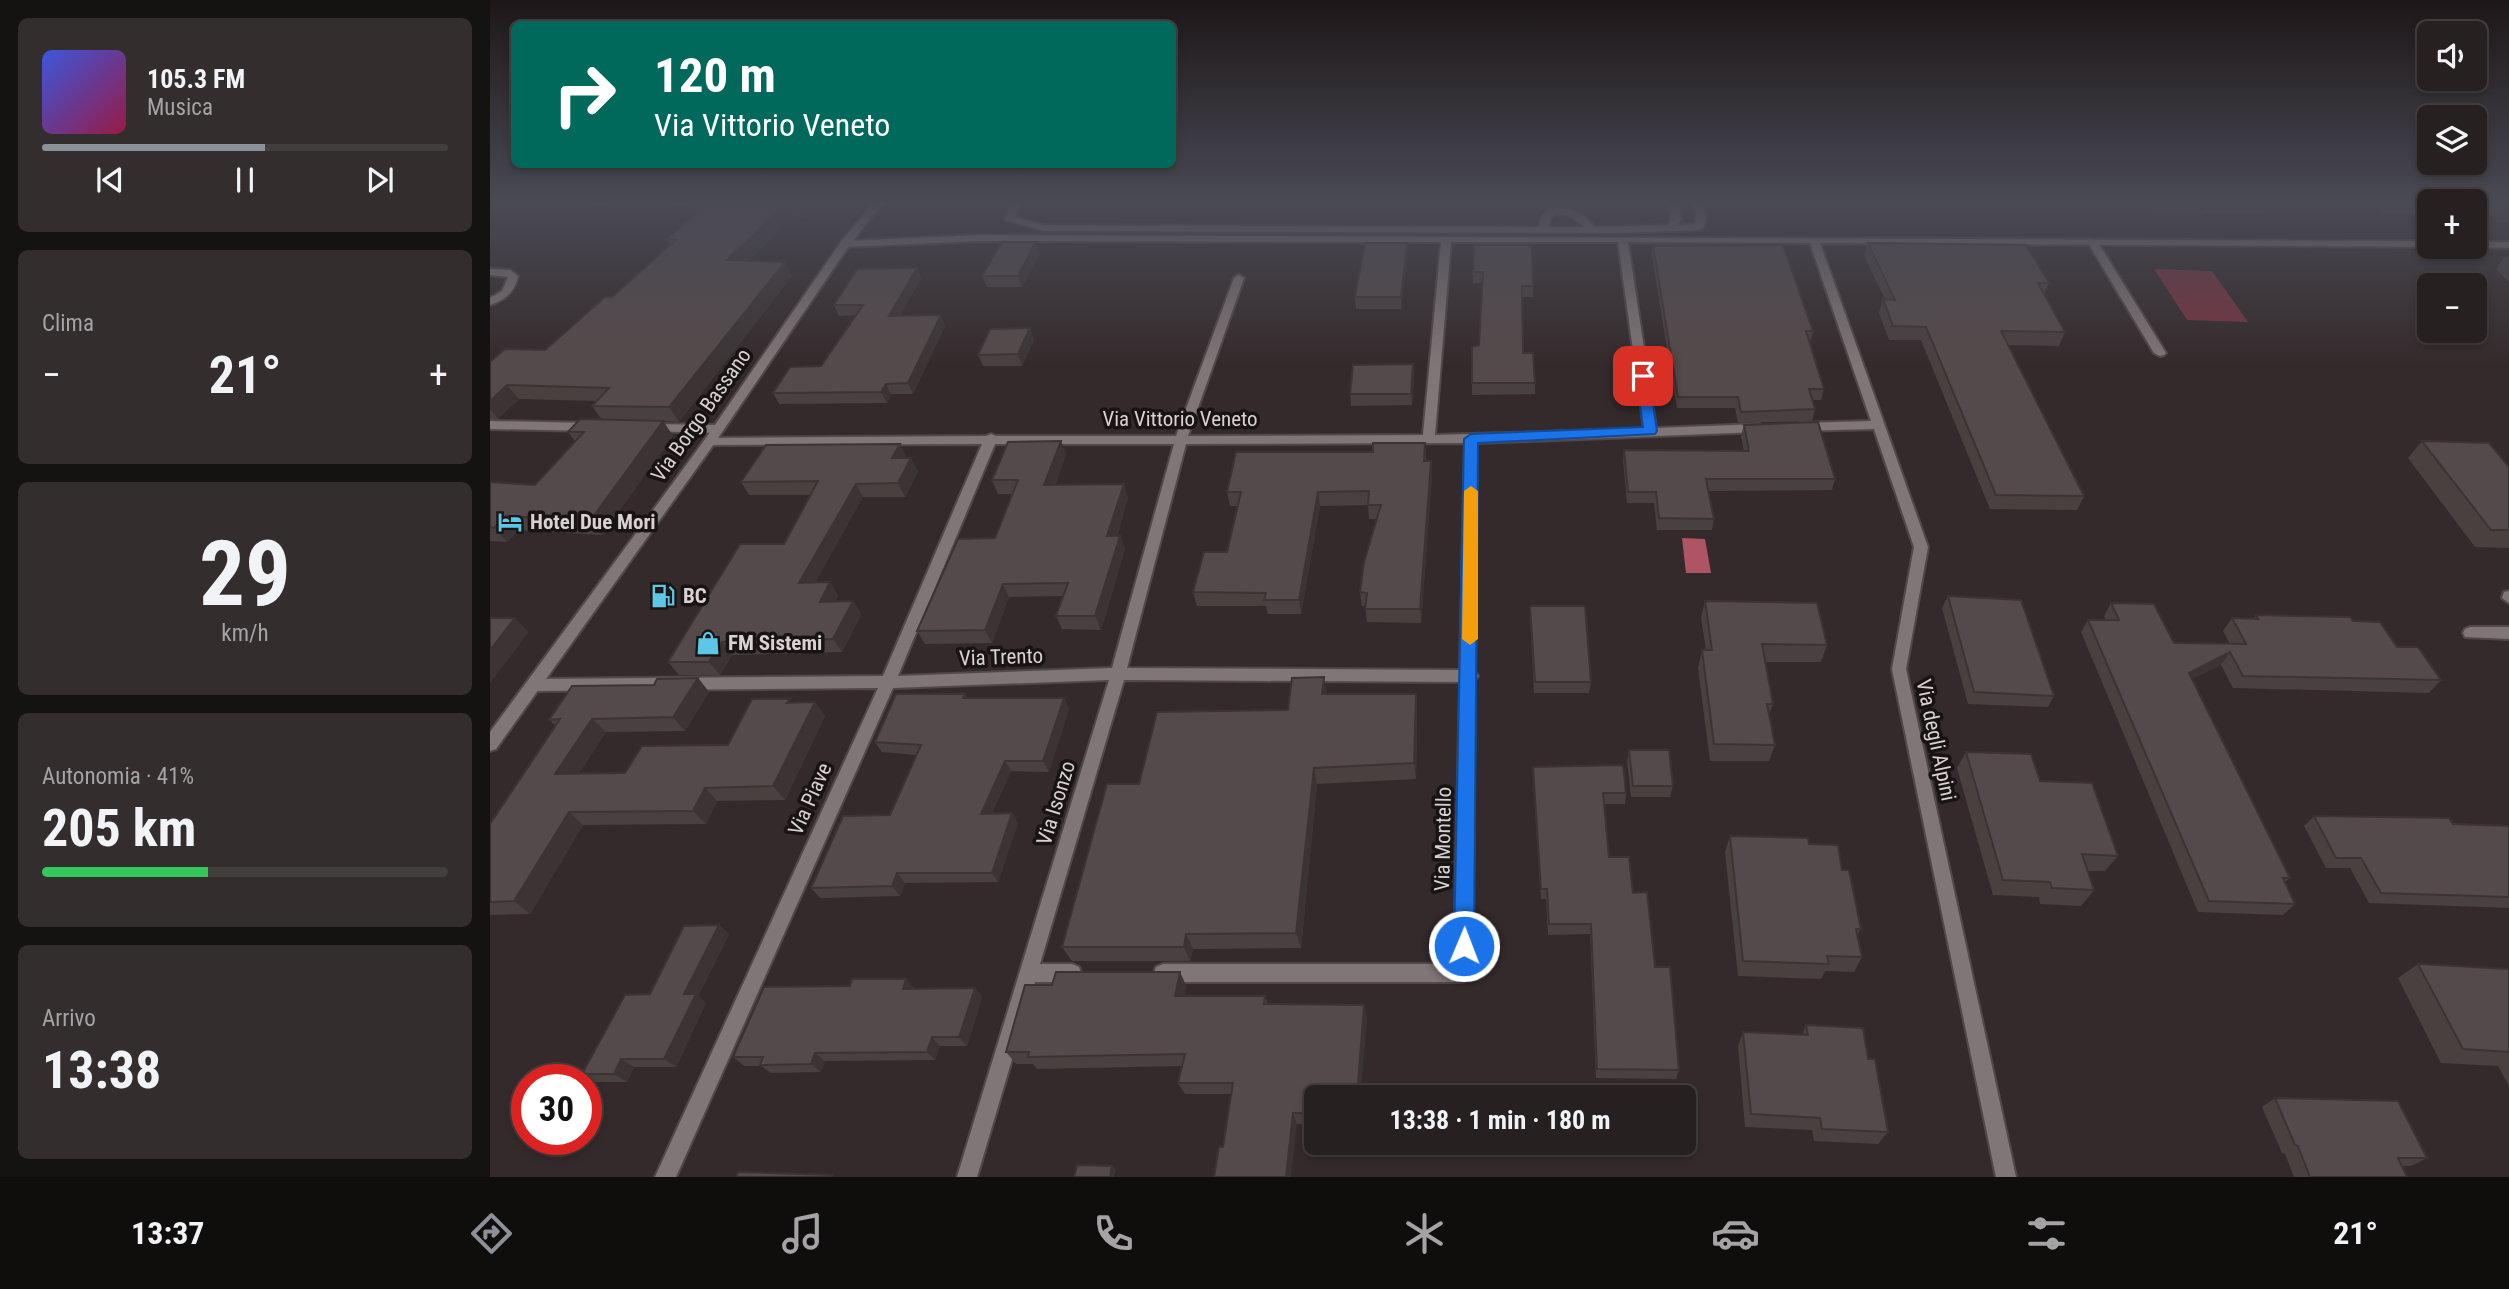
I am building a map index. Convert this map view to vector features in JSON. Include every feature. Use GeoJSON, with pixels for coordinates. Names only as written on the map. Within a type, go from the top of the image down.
{"type":"FeatureCollection","features":[{"type":"Feature","properties":{"kind":"street","name":"Via Borgo Bassano"},"geometry":{"type":"LineString","coordinates":[[490,744],[710,441],[836,257]]}},
{"type":"Feature","properties":{"kind":"street"},"geometry":{"type":"LineString","coordinates":[[1429,437],[1444,257]]}},
{"type":"Feature","properties":{"kind":"street"},"geometry":{"type":"LineString","coordinates":[[1626,257],[1650,431]]}},
{"type":"Feature","properties":{"kind":"street","name":"Via degli Alpini"},"geometry":{"type":"LineString","coordinates":[[1820,257],[1921,547],[1899,668],[2006,1177]]}},
{"type":"Feature","properties":{"kind":"street"},"geometry":{"type":"LineString","coordinates":[[2102,257],[2160,353]]}},
{"type":"Feature","properties":{"kind":"street"},"geometry":{"type":"LineString","coordinates":[[490,272],[506,272],[513,276],[512,284],[503,296],[490,302]]}},
{"type":"Feature","properties":{"kind":"street","name":"Via Isonzo"},"geometry":{"type":"LineString","coordinates":[[967,1177],[1118,674],[1181,439],[1239,278]]}},
{"type":"Feature","properties":{"kind":"street"},"geometry":{"type":"LineString","coordinates":[[490,425],[611,427]]}},
{"type":"Feature","properties":{"kind":"street","name":"Via Vittorio Veneto"},"geometry":{"type":"LineString","coordinates":[[710,441],[990,438],[1471,439],[1879,425]]}},
{"type":"Feature","properties":{"kind":"street"},"geometry":{"type":"LineString","coordinates":[[638,428],[718,429]]}},
{"type":"Feature","properties":{"kind":"street","name":"Via Piave"},"geometry":{"type":"LineString","coordinates":[[666,1177],[888,681],[990,438]]}},
{"type":"Feature","properties":{"kind":"street","name":"Via Montello"},"geometry":{"type":"LineString","coordinates":[[1151,973],[1463,973],[1470,676],[1471,439]]}},
{"type":"Feature","properties":{"kind":"street"},"geometry":{"type":"LineString","coordinates":[[2470,633],[2509,633]]}},
{"type":"Feature","properties":{"kind":"street","name":"Via Trento"},"geometry":{"type":"LineString","coordinates":[[533,685],[888,681],[1118,674],[1470,676]]}},
{"type":"Feature","properties":{"kind":"street"},"geometry":{"type":"LineString","coordinates":[[1028,973],[1083,973]]}},
{"type":"Feature","properties":{"kind":"shaded area"},"geometry":{"type":"Polygon","coordinates":[[[2154,269],[2212,271],[2248,322],[2187,320],[2154,269]]]}},
{"type":"Feature","properties":{"kind":"shaded area"},"geometry":{"type":"Polygon","coordinates":[[[1682,538],[1705,539],[1711,573],[1686,573],[1682,538]]]}},
{"type":"Feature","properties":{"kind":"building"},"geometry":{"type":"Polygon","coordinates":[[[657,257],[730,257],[727,260],[785,262],[669,407],[592,406],[609,388],[507,385],[490,401],[490,362],[505,349],[545,350],[605,297],[612,297],[657,257]]]}},
{"type":"Feature","properties":{"kind":"building"},"geometry":{"type":"Polygon","coordinates":[[[993,257],[1028,257],[1018,276],[982,276],[993,257]]]}},
{"type":"Feature","properties":{"kind":"building"},"geometry":{"type":"Polygon","coordinates":[[[1362,257],[1405,257],[1401,297],[1355,297],[1362,257]]]}},
{"type":"Feature","properties":{"kind":"building"},"geometry":{"type":"Polygon","coordinates":[[[1474,257],[1532,257],[1533,286],[1522,286],[1523,353],[1533,353],[1535,383],[1472,383],[1472,347],[1479,345],[1483,272],[1473,272],[1474,257]]]}},
{"type":"Feature","properties":{"kind":"building"},"geometry":{"type":"Polygon","coordinates":[[[1655,257],[1787,257],[1813,331],[1806,331],[1824,389],[1809,389],[1815,409],[1741,412],[1738,397],[1678,397],[1655,257]]]}},
{"type":"Feature","properties":{"kind":"building"},"geometry":{"type":"Polygon","coordinates":[[[1875,257],[2033,257],[2049,283],[2038,283],[2065,332],[2001,331],[2084,496],[1996,495],[1926,327],[1893,326],[1883,299],[1895,300],[1875,257]]]}},
{"type":"Feature","properties":{"kind":"building"},"geometry":{"type":"Polygon","coordinates":[[[917,268],[889,316],[941,315],[908,383],[886,384],[881,392],[773,393],[790,367],[821,366],[863,305],[834,305],[857,269],[917,268]]]}},
{"type":"Feature","properties":{"kind":"building"},"geometry":{"type":"Polygon","coordinates":[[[1030,328],[1018,354],[978,355],[990,329],[1030,328]]]}},
{"type":"Feature","properties":{"kind":"building"},"geometry":{"type":"Polygon","coordinates":[[[1413,364],[1411,394],[1350,394],[1353,365],[1413,364]]]}},
{"type":"Feature","properties":{"kind":"building"},"geometry":{"type":"Polygon","coordinates":[[[580,419],[663,421],[590,521],[506,516],[494,528],[490,527],[490,482],[535,485],[584,432],[568,432],[580,419]]]}},
{"type":"Feature","properties":{"kind":"building"},"geometry":{"type":"Polygon","coordinates":[[[1818,422],[1835,479],[1706,479],[1714,519],[1659,518],[1656,492],[1628,492],[1624,450],[1749,451],[1744,425],[1818,422]]]}},
{"type":"Feature","properties":{"kind":"building"},"geometry":{"type":"Polygon","coordinates":[[[1061,441],[1044,485],[1124,484],[1107,536],[1120,536],[1095,616],[1056,616],[1068,583],[1003,584],[985,630],[917,631],[958,539],[995,538],[1018,480],[992,480],[1008,442],[1061,441]]]}},
{"type":"Feature","properties":{"kind":"building"},"geometry":{"type":"Polygon","coordinates":[[[2422,441],[2489,443],[2509,467],[2509,530],[2491,530],[2422,441]]]}},
{"type":"Feature","properties":{"kind":"building"},"geometry":{"type":"Polygon","coordinates":[[[1373,443],[1425,443],[1424,461],[1431,461],[1420,609],[1365,609],[1367,593],[1360,592],[1364,562],[1381,505],[1368,505],[1369,491],[1318,492],[1299,600],[1264,600],[1266,593],[1193,592],[1204,552],[1227,552],[1241,492],[1227,492],[1236,452],[1373,452],[1373,443]]]}},
{"type":"Feature","properties":{"kind":"building"},"geometry":{"type":"Polygon","coordinates":[[[900,444],[892,458],[911,458],[898,483],[856,484],[799,583],[830,582],[820,602],[853,601],[833,639],[722,642],[709,662],[668,662],[740,544],[784,544],[818,481],[741,482],[766,445],[900,444]]]}},
{"type":"Feature","properties":{"kind":"building"},"geometry":{"type":"Polygon","coordinates":[[[1948,596],[2021,600],[2054,696],[1974,692],[1948,596]]]}},
{"type":"Feature","properties":{"kind":"building"},"geometry":{"type":"Polygon","coordinates":[[[1705,601],[1817,603],[1827,645],[1762,644],[1773,704],[1767,704],[1775,745],[1714,744],[1702,650],[1712,650],[1705,601]]]}},
{"type":"Feature","properties":{"kind":"building"},"geometry":{"type":"Polygon","coordinates":[[[2111,603],[2154,604],[2174,643],[2246,644],[2232,618],[2258,619],[2256,615],[2350,617],[2353,621],[2380,622],[2397,647],[2418,647],[2441,680],[2243,676],[2230,652],[2189,673],[2290,878],[2283,878],[2295,904],[2209,901],[2088,620],[2119,620],[2111,603]]]}},
{"type":"Feature","properties":{"kind":"building"},"geometry":{"type":"Polygon","coordinates":[[[1530,606],[1585,606],[1591,682],[1535,682],[1530,606]]]}},
{"type":"Feature","properties":{"kind":"building"},"geometry":{"type":"Polygon","coordinates":[[[490,618],[515,618],[490,650],[490,618]]]}},
{"type":"Feature","properties":{"kind":"building"},"geometry":{"type":"Polygon","coordinates":[[[1324,677],[1322,694],[1416,694],[1414,763],[1314,768],[1296,933],[1186,934],[1184,947],[1062,947],[1107,784],[1139,784],[1157,712],[1288,710],[1292,678],[1324,677]]]}},
{"type":"Feature","properties":{"kind":"building"},"geometry":{"type":"Polygon","coordinates":[[[698,678],[673,717],[592,719],[555,774],[625,773],[642,746],[728,745],[752,699],[790,699],[787,703],[815,702],[773,786],[705,788],[693,811],[569,812],[514,901],[490,902],[490,824],[560,719],[549,720],[572,686],[654,685],[657,679],[698,678]]]}},
{"type":"Feature","properties":{"kind":"building"},"geometry":{"type":"Polygon","coordinates":[[[896,694],[965,694],[963,698],[1064,698],[1043,761],[1005,761],[981,814],[1012,813],[992,873],[897,873],[892,886],[811,888],[843,816],[890,815],[921,745],[875,742],[896,694]]]}},
{"type":"Feature","properties":{"kind":"building"},"geometry":{"type":"Polygon","coordinates":[[[1629,750],[1669,750],[1673,786],[1633,786],[1629,750]]]}},
{"type":"Feature","properties":{"kind":"building"},"geometry":{"type":"Polygon","coordinates":[[[1966,752],[2031,754],[2040,781],[2092,783],[2118,856],[2082,854],[2094,890],[2052,888],[2050,882],[2003,880],[1966,752]]]}},
{"type":"Feature","properties":{"kind":"building"},"geometry":{"type":"Polygon","coordinates":[[[1623,765],[1626,793],[1603,793],[1609,857],[1629,857],[1633,893],[1647,892],[1655,967],[1670,967],[1679,1070],[1597,1069],[1591,924],[1549,924],[1547,889],[1541,889],[1533,767],[1623,765]]]}},
{"type":"Feature","properties":{"kind":"building"},"geometry":{"type":"Polygon","coordinates":[[[2314,816],[2449,818],[2453,824],[2509,826],[2509,897],[2381,893],[2361,858],[2336,858],[2314,816]]]}},
{"type":"Feature","properties":{"kind":"building"},"geometry":{"type":"Polygon","coordinates":[[[1730,836],[1808,838],[1809,844],[1838,845],[1842,870],[1849,870],[1861,929],[1856,929],[1862,957],[1827,956],[1829,964],[1743,961],[1730,836]]]}},
{"type":"Feature","properties":{"kind":"building"},"geometry":{"type":"Polygon","coordinates":[[[719,925],[684,994],[696,994],[664,1059],[621,1059],[614,1074],[602,1074],[602,1064],[587,1064],[625,995],[650,994],[684,926],[719,925]]]}},
{"type":"Feature","properties":{"kind":"building"},"geometry":{"type":"Polygon","coordinates":[[[2418,964],[2509,969],[2509,1052],[2463,1049],[2418,964]]]}},
{"type":"Feature","properties":{"kind":"building"},"geometry":{"type":"Polygon","coordinates":[[[1056,972],[1180,972],[1175,996],[1265,996],[1264,1004],[1364,1005],[1358,1085],[1304,1085],[1304,1113],[1293,1113],[1286,1177],[1214,1177],[1219,1147],[1223,1147],[1233,1083],[1178,1083],[1185,1054],[1028,1057],[1029,1052],[1006,1052],[1025,985],[1052,985],[1056,972]]]}},
{"type":"Feature","properties":{"kind":"building"},"geometry":{"type":"Polygon","coordinates":[[[852,979],[906,979],[903,989],[975,988],[959,1037],[932,1037],[927,1052],[815,1053],[811,1064],[760,1065],[763,1057],[733,1057],[764,987],[850,986],[852,979]]]}},
{"type":"Feature","properties":{"kind":"building"},"geometry":{"type":"Polygon","coordinates":[[[1806,1025],[1863,1028],[1868,1059],[1875,1059],[1888,1132],[1822,1129],[1820,1118],[1751,1114],[1743,1032],[1808,1035],[1806,1025]]]}},
{"type":"Feature","properties":{"kind":"building"},"geometry":{"type":"Polygon","coordinates":[[[2275,1098],[2398,1101],[2427,1158],[2398,1158],[2407,1177],[2310,1177],[2275,1098]]]}},
{"type":"Feature","properties":{"kind":"building"},"geometry":{"type":"Polygon","coordinates":[[[1077,1165],[1112,1166],[1110,1177],[1074,1177],[1077,1165]]]}},
{"type":"Feature","properties":{"kind":"building"},"geometry":{"type":"Polygon","coordinates":[[[738,1172],[832,1175],[736,1177],[738,1172]]]}},
{"type":"Feature","properties":{"kind":"slow traffic"},"geometry":{"type":"LineString","coordinates":[[1470,639],[1471,491]]}},
{"type":"Feature","properties":{"kind":"place","name":"Hotel Due Mori"},"geometry":{"type":"Point","coordinates":[510,522]}},
{"type":"Feature","properties":{"kind":"place","name":"BC"},"geometry":{"type":"Point","coordinates":[663,596]}},
{"type":"Feature","properties":{"kind":"place","name":"FM Sistemi"},"geometry":{"type":"Point","coordinates":[708,643]}},
{"type":"Feature","properties":{"kind":"route"},"geometry":{"type":"LineString","coordinates":[[1464,946],[1470,676],[1471,439],[1650,431],[1643,376]]}}]}
